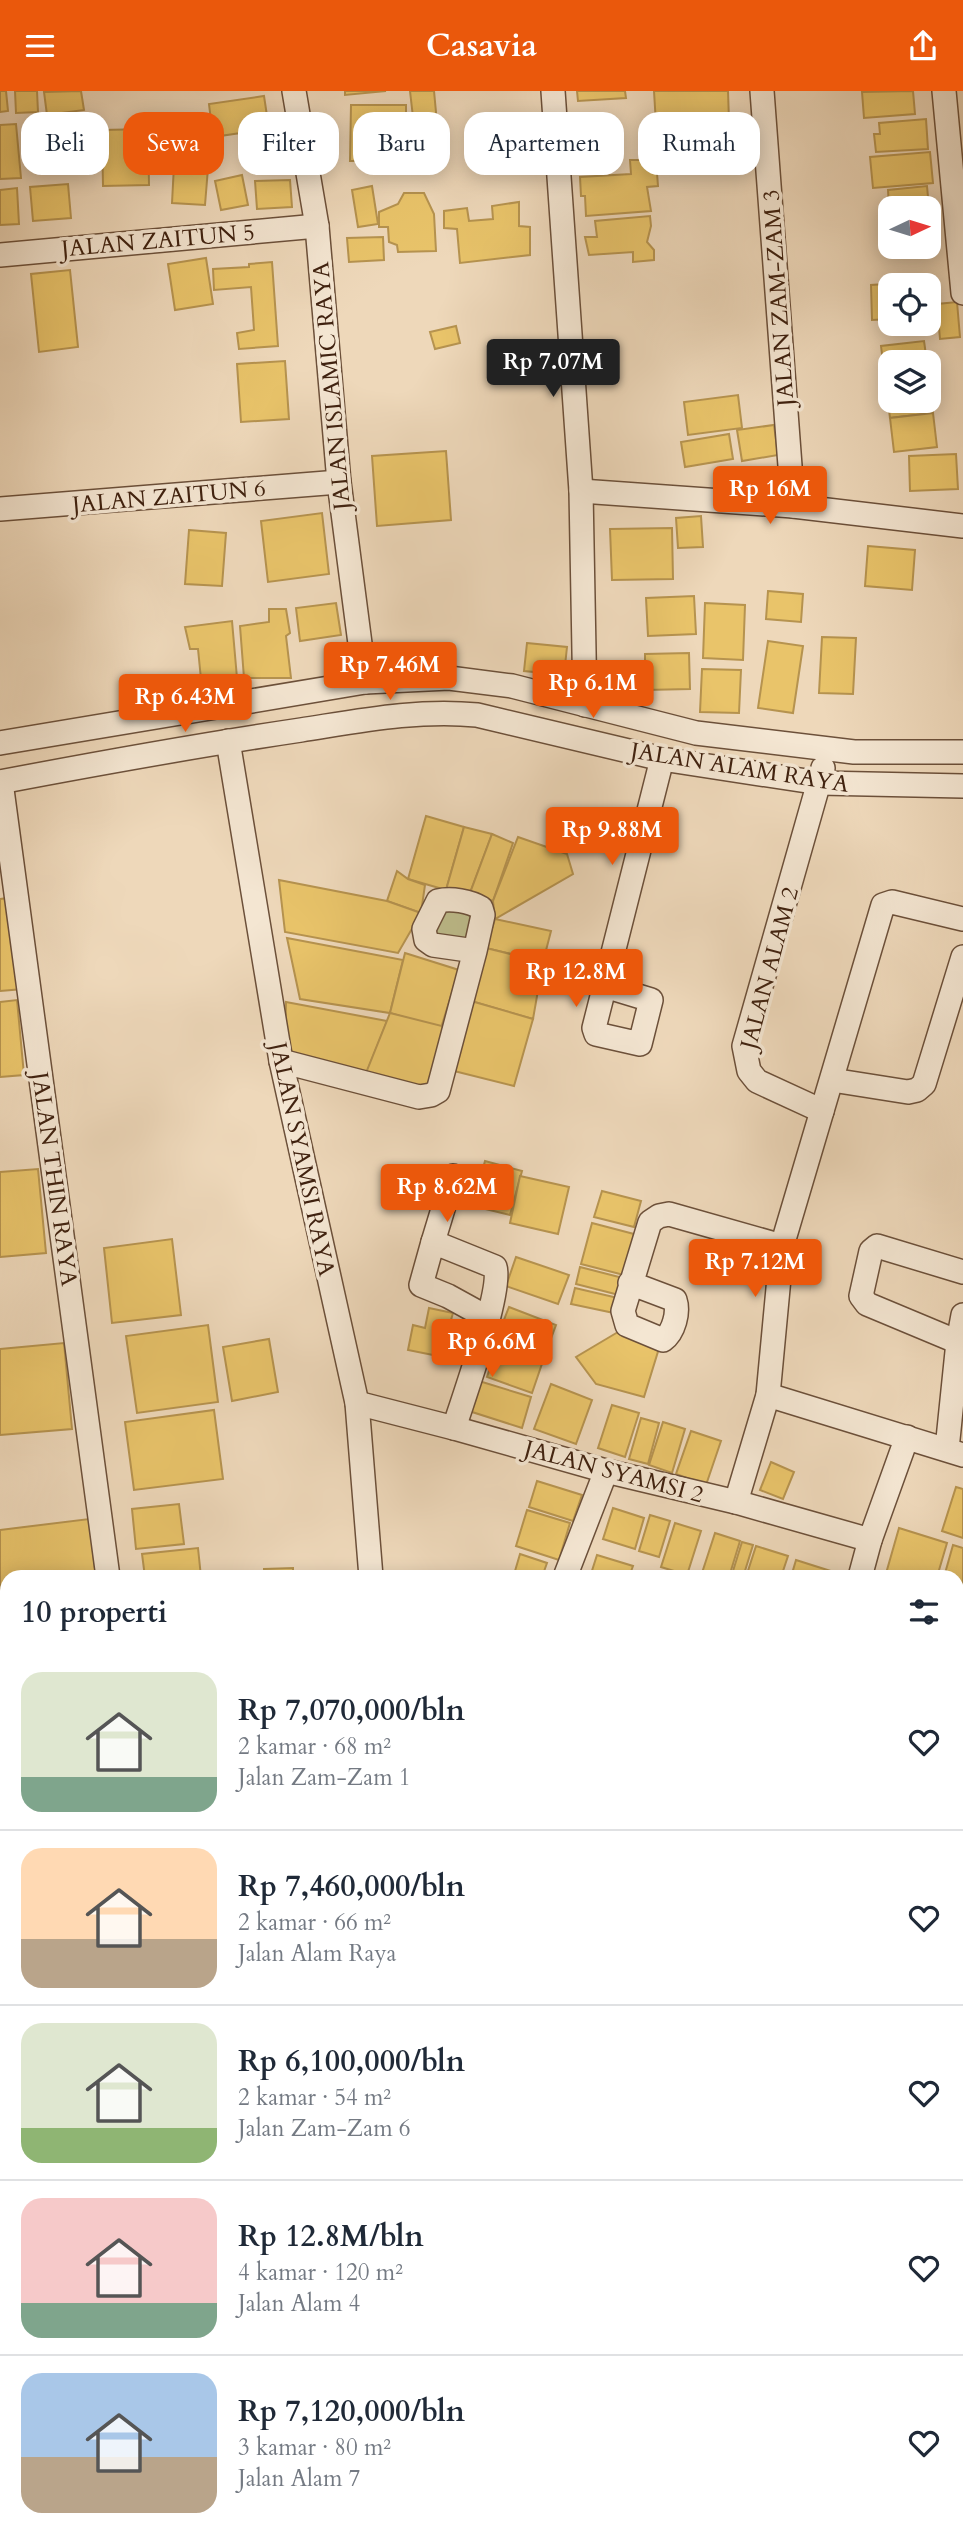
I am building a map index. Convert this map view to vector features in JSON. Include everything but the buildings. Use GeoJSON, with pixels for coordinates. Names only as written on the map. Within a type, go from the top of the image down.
{"type":"FeatureCollection","features":[{"type":"Feature","properties":{"kind":"street","name":"JALAN ISLAMIC RAYA"},"geometry":{"type":"LineString","coordinates":[[294,91],[317,226],[339,482],[365,682]]}},
{"type":"Feature","properties":{"kind":"street"},"geometry":{"type":"LineString","coordinates":[[553,91],[581,491],[585,705]]}},
{"type":"Feature","properties":{"kind":"street","name":"JALAN ZAM-ZAM 3"},"geometry":{"type":"LineString","coordinates":[[762,91],[793,506]]}},
{"type":"Feature","properties":{"kind":"street"},"geometry":{"type":"LineString","coordinates":[[944,91],[963,293]]}},
{"type":"Feature","properties":{"kind":"street","name":"JALAN ZAITUN 5"},"geometry":{"type":"LineString","coordinates":[[0,255],[317,226]]}},
{"type":"Feature","properties":{"kind":"street","name":"JALAN ZAITUN 6"},"geometry":{"type":"LineString","coordinates":[[0,509],[339,482]]}},
{"type":"Feature","properties":{"kind":"street"},"geometry":{"type":"LineString","coordinates":[[581,491],[793,506],[963,526]]}},
{"type":"Feature","properties":{"kind":"street"},"geometry":{"type":"LineString","coordinates":[[0,743],[365,682],[449,678],[512,686],[696,733],[826,750],[963,752]]}},
{"type":"Feature","properties":{"kind":"street","name":"JALAN ALAM RAYA"},"geometry":{"type":"LineString","coordinates":[[1,782],[228,741],[382,718],[447,712],[477,715],[662,758],[820,783],[963,786]]}},
{"type":"Feature","properties":{"kind":"street","name":"JALAN SYAMSI RAYA"},"geometry":{"type":"LineString","coordinates":[[228,741],[281,1061],[357,1403],[370,1570]]}},
{"type":"Feature","properties":{"kind":"street","name":"JALAN ALAM 2"},"geometry":{"type":"LineString","coordinates":[[822,1111],[757,1081],[749,1071],[744,1046],[820,783],[826,750]]}},
{"type":"Feature","properties":{"kind":"street"},"geometry":{"type":"LineString","coordinates":[[605,986],[662,758]]}},
{"type":"Feature","properties":{"kind":"street","name":"JALAN THIN RAYA"},"geometry":{"type":"LineString","coordinates":[[1,782],[107,1570]]}},
{"type":"Feature","properties":{"kind":"street"},"geometry":{"type":"LineString","coordinates":[[736,1502],[768,1395],[782,1246],[883,905],[888,902],[963,919]]}},
{"type":"Feature","properties":{"kind":"street"},"geometry":{"type":"LineString","coordinates":[[281,1061],[419,1097],[431,1095],[438,1091],[475,951]]}},
{"type":"Feature","properties":{"kind":"street"},"geometry":{"type":"LineString","coordinates":[[832,1080],[908,1092],[921,1088],[963,957]]}},
{"type":"Feature","properties":{"kind":"street"},"geometry":{"type":"LineString","coordinates":[[453,1176],[421,1285],[488,1318]]}},
{"type":"Feature","properties":{"kind":"street"},"geometry":{"type":"LineString","coordinates":[[631,1283],[650,1223],[659,1216],[669,1214],[782,1246]]}},
{"type":"Feature","properties":{"kind":"street"},"geometry":{"type":"LineString","coordinates":[[433,1242],[495,1267],[497,1283],[454,1428]]}},
{"type":"Feature","properties":{"kind":"street"},"geometry":{"type":"LineString","coordinates":[[958,1342],[867,1304],[861,1296],[871,1251],[875,1246],[963,1272]]}},
{"type":"Feature","properties":{"kind":"street"},"geometry":{"type":"LineString","coordinates":[[768,1395],[955,1452],[958,1342],[963,1315]]}},
{"type":"Feature","properties":{"kind":"street","name":"JALAN SYAMSI 2"},"geometry":{"type":"LineString","coordinates":[[357,1403],[606,1471],[736,1502],[870,1540]]}},
{"type":"Feature","properties":{"kind":"street"},"geometry":{"type":"LineString","coordinates":[[862,1570],[906,1437]]}},
{"type":"Feature","properties":{"kind":"street"},"geometry":{"type":"LineString","coordinates":[[568,1570],[606,1471]]}},
{"type":"Feature","properties":{"kind":"shaded area"},"geometry":{"type":"Polygon","coordinates":[[[438,901],[481,908],[472,944],[426,940],[438,901]]]}}]}
